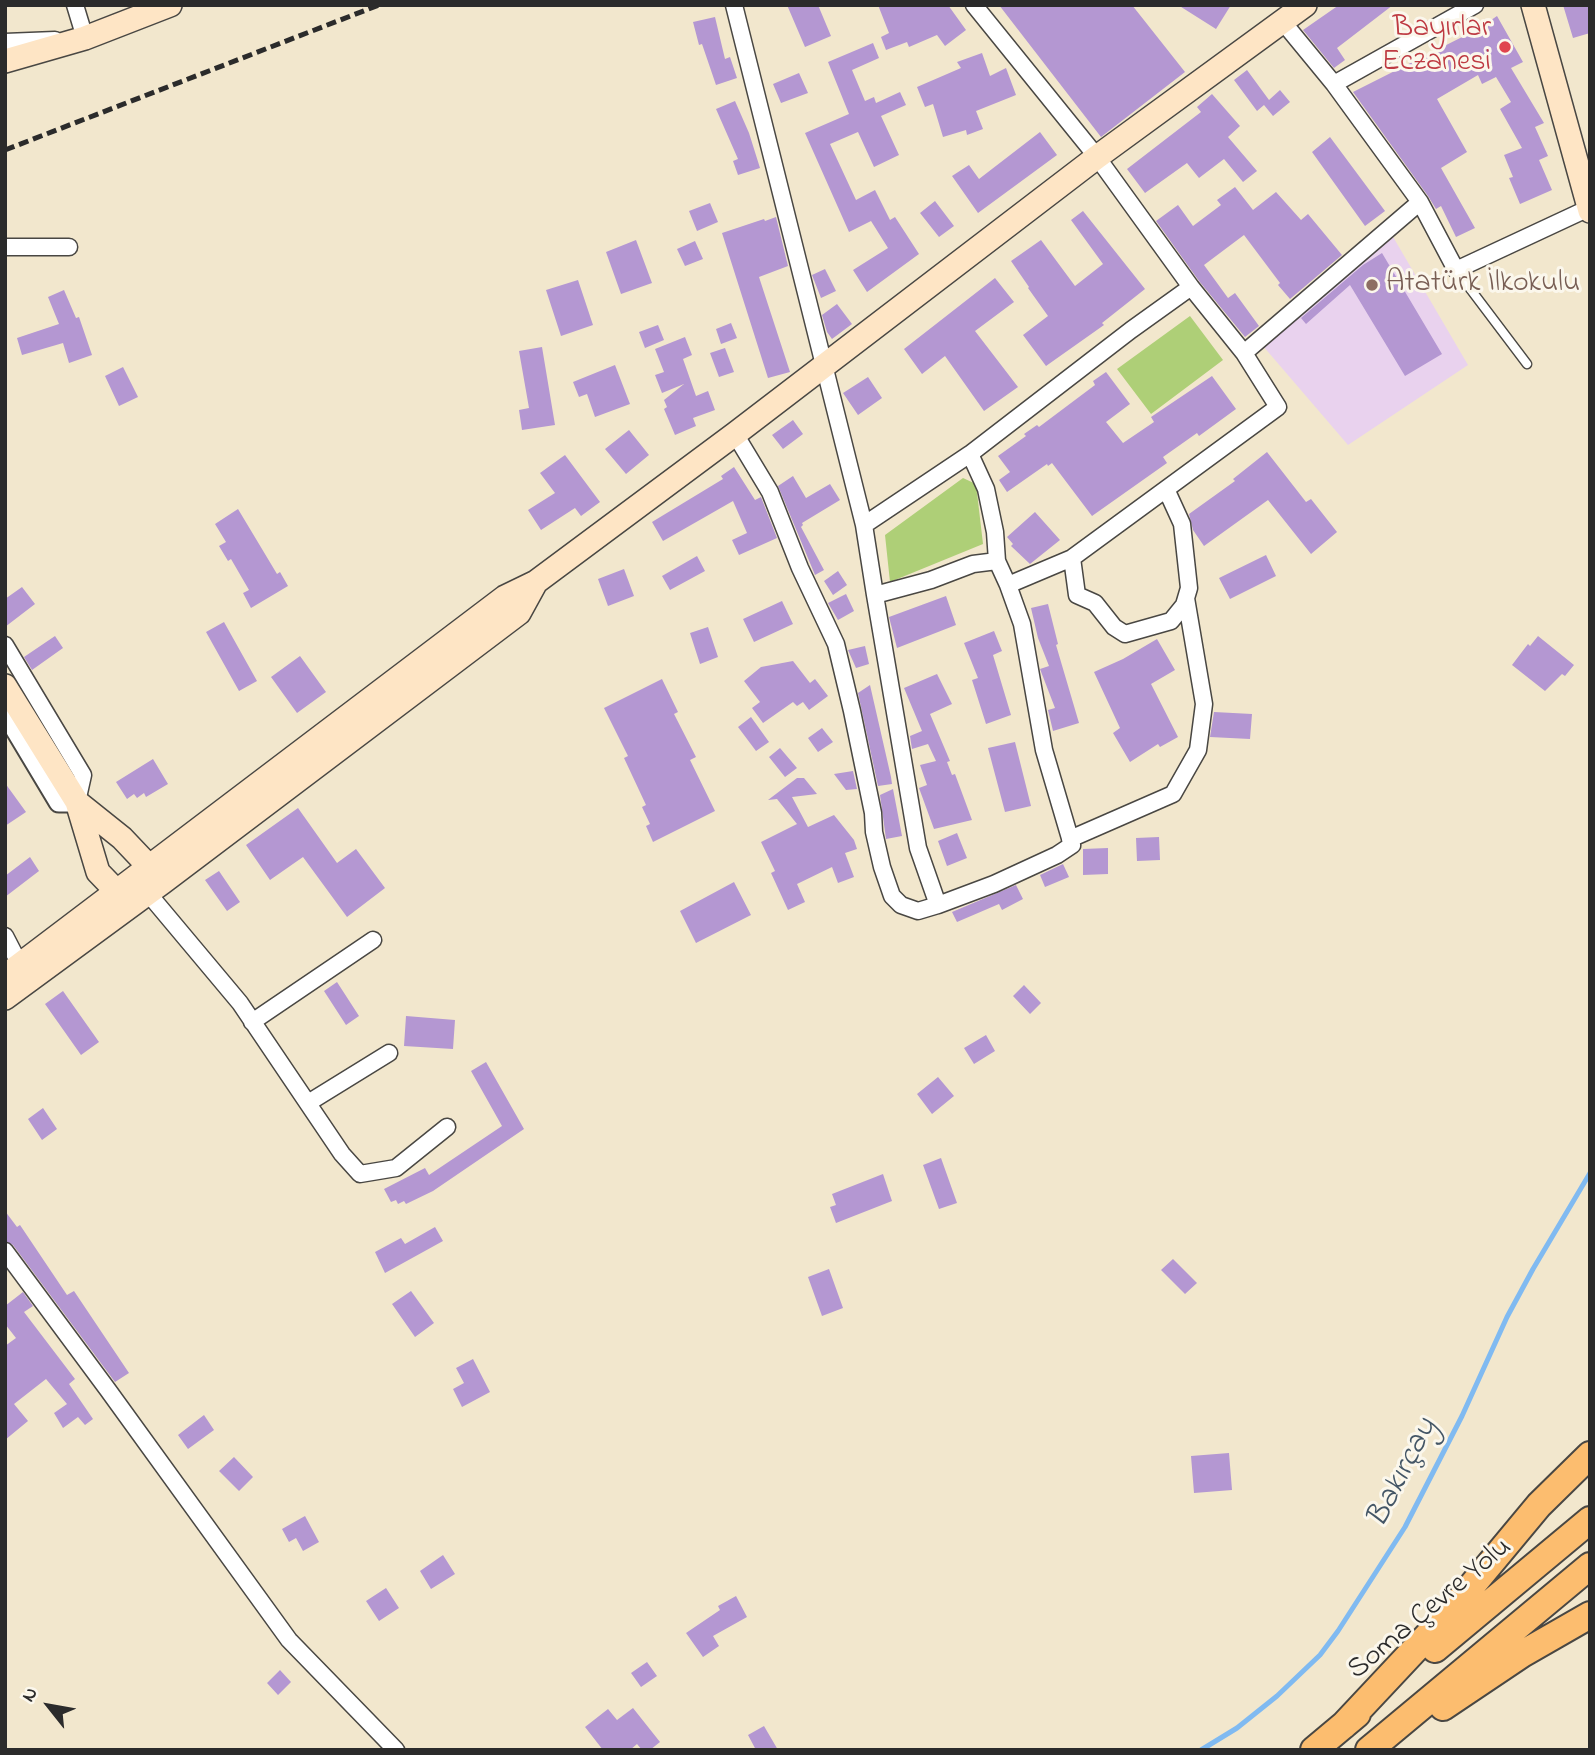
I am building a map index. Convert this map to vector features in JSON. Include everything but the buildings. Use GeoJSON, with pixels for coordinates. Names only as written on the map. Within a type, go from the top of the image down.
{"type":"FeatureCollection","features":[{"type":"Feature","properties":{"kind":"highway"},"geometry":{"type":"LineString","coordinates":[[1344,1725],[1450,1612],[1539,1505],[1590,1455]]}},
{"type":"Feature","properties":{"kind":"highway","name":"Soma Çevre Yolu"},"geometry":{"type":"LineString","coordinates":[[1314,1750],[1590,1520]]}},
{"type":"Feature","properties":{"kind":"highway"},"geometry":{"type":"LineString","coordinates":[[1369,1750],[1590,1566]]}},
{"type":"Feature","properties":{"kind":"highway"},"geometry":{"type":"LineString","coordinates":[[1381,1750],[1522,1654],[1590,1615]]}},
{"type":"Feature","properties":{"kind":"main road"},"geometry":{"type":"LineString","coordinates":[[5,61],[85,38],[170,5]]}},
{"type":"Feature","properties":{"kind":"main road"},"geometry":{"type":"LineString","coordinates":[[5,998],[505,597],[536,582],[825,366],[1097,157],[1306,5]]}},
{"type":"Feature","properties":{"kind":"main road"},"geometry":{"type":"LineString","coordinates":[[1533,5],[1589,209]]}},
{"type":"Feature","properties":{"kind":"main road"},"geometry":{"type":"LineString","coordinates":[[5,686],[77,802],[98,872],[141,887]]}},
{"type":"Feature","properties":{"kind":"main road"},"geometry":{"type":"LineString","coordinates":[[77,802],[122,838],[141,887]]}},
{"type":"Feature","properties":{"kind":"main road"},"geometry":{"type":"LineString","coordinates":[[13,970],[141,887]]}},
{"type":"Feature","properties":{"kind":"street"},"geometry":{"type":"LineString","coordinates":[[5,42],[85,38],[75,5]]}},
{"type":"Feature","properties":{"kind":"street"},"geometry":{"type":"LineString","coordinates":[[734,5],[864,525],[918,848],[938,905]]}},
{"type":"Feature","properties":{"kind":"street"},"geometry":{"type":"LineString","coordinates":[[974,5],[1097,157],[1191,287],[1244,353],[1278,407],[1072,558],[1008,585]]}},
{"type":"Feature","properties":{"kind":"street"},"geometry":{"type":"LineString","coordinates":[[1334,84],[1475,5]]}},
{"type":"Feature","properties":{"kind":"street"},"geometry":{"type":"LineString","coordinates":[[1283,22],[1334,84],[1420,202],[1456,270],[1589,209]]}},
{"type":"Feature","properties":{"kind":"street"},"geometry":{"type":"LineString","coordinates":[[1244,353],[1420,202]]}},
{"type":"Feature","properties":{"kind":"street"},"geometry":{"type":"LineString","coordinates":[[5,247],[69,247]]}},
{"type":"Feature","properties":{"kind":"street"},"geometry":{"type":"LineString","coordinates":[[864,525],[970,454],[1191,287]]}},
{"type":"Feature","properties":{"kind":"street"},"geometry":{"type":"LineString","coordinates":[[735,434],[770,492],[800,568],[836,645],[852,711],[879,855],[892,896],[901,905],[918,911],[994,884],[1057,855],[1072,845],[1044,750],[1022,624],[997,561],[995,532],[986,489],[970,454]]}},
{"type":"Feature","properties":{"kind":"street"},"geometry":{"type":"LineString","coordinates":[[1072,558],[1077,596],[1095,603],[1114,627],[1125,634],[1171,621],[1184,605],[1189,588],[1182,524],[1166,489]]}},
{"type":"Feature","properties":{"kind":"street"},"geometry":{"type":"LineString","coordinates":[[876,595],[931,580],[973,564],[997,561]]}},
{"type":"Feature","properties":{"kind":"street"},"geometry":{"type":"LineString","coordinates":[[1070,839],[1174,794],[1198,750],[1204,704],[1186,598]]}},
{"type":"Feature","properties":{"kind":"street"},"geometry":{"type":"LineString","coordinates":[[5,645],[83,775],[77,802],[59,802],[5,712]]}},
{"type":"Feature","properties":{"kind":"street"},"geometry":{"type":"LineString","coordinates":[[141,887],[240,1003],[342,1154],[360,1174],[396,1168],[447,1127]]}},
{"type":"Feature","properties":{"kind":"street"},"geometry":{"type":"LineString","coordinates":[[5,936],[13,970]]}},
{"type":"Feature","properties":{"kind":"street"},"geometry":{"type":"LineString","coordinates":[[252,1022],[373,940]]}},
{"type":"Feature","properties":{"kind":"street"},"geometry":{"type":"LineString","coordinates":[[308,1103],[389,1053]]}},
{"type":"Feature","properties":{"kind":"street"},"geometry":{"type":"LineString","coordinates":[[5,1251],[289,1640],[396,1750]]}},
{"type":"Feature","properties":{"kind":"lane"},"geometry":{"type":"LineString","coordinates":[[1456,270],[1527,364]]}},
{"type":"Feature","properties":{"kind":"shaded area","name":"Atatürk İlkokulu"},"geometry":{"type":"Polygon","coordinates":[[[1389,230],[1468,365],[1348,445],[1257,339],[1389,230]]]}},
{"type":"Feature","properties":{"kind":"green space"},"geometry":{"type":"Polygon","coordinates":[[[1190,316],[1223,360],[1151,414],[1117,369],[1190,316]]]}},
{"type":"Feature","properties":{"kind":"green space"},"geometry":{"type":"Polygon","coordinates":[[[963,478],[976,484],[983,544],[890,582],[885,535],[963,478]]]}},
{"type":"Feature","properties":{"kind":"waterway","name":"Bakırçay"},"geometry":{"type":"LineString","coordinates":[[1201,1750],[1237,1728],[1277,1696],[1320,1655],[1338,1631],[1405,1527],[1462,1416],[1507,1317],[1590,1173]]}},
{"type":"Feature","properties":{"kind":"railway"},"geometry":{"type":"LineString","coordinates":[[5,150],[379,5]]}},
{"type":"Feature","properties":{"kind":"place","name":"Bayırlar Eczanesi"},"geometry":{"type":"Point","coordinates":[1505,47]}},
{"type":"Feature","properties":{"kind":"place","name":"Atatürk İlkokulu"},"geometry":{"type":"Point","coordinates":[1372,285]}}]}
